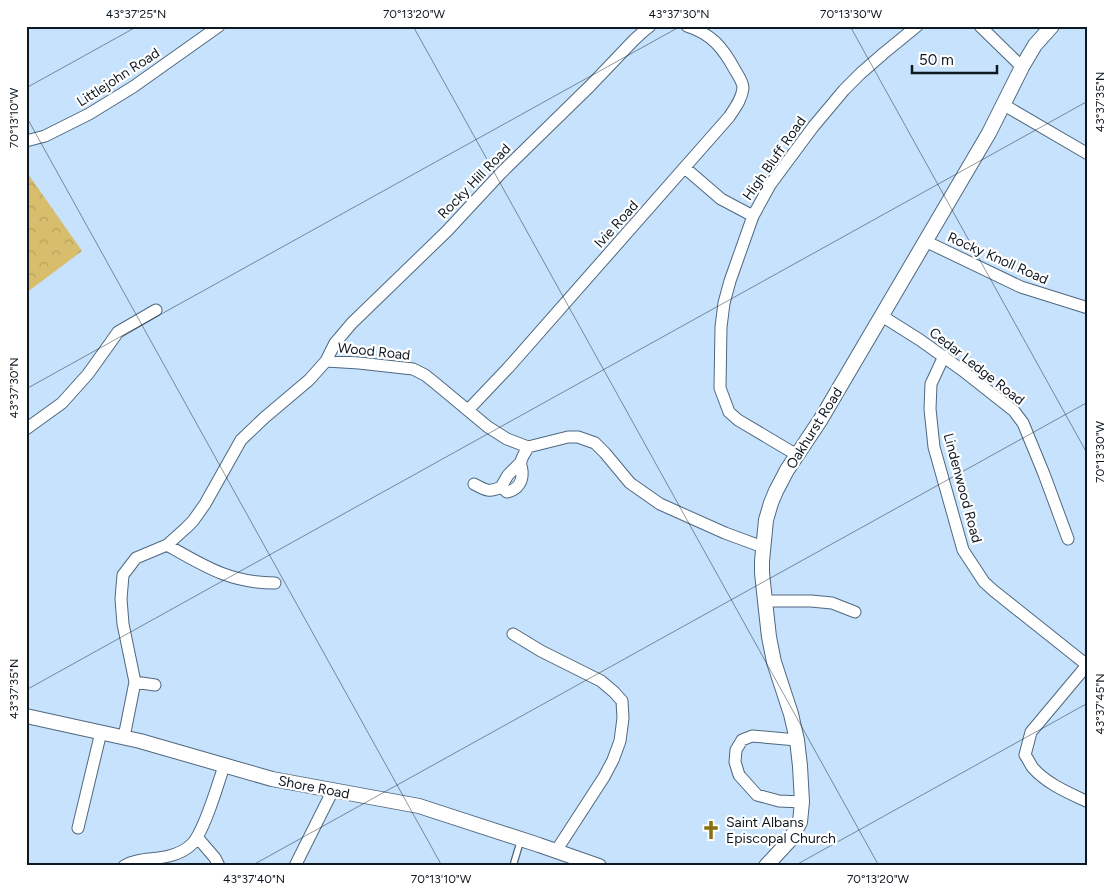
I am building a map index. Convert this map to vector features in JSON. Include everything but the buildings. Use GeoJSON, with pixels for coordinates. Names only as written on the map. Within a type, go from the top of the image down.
{"type":"FeatureCollection","features":[{"type":"Feature","properties":{"kind":"street","name":"Littlejohn Road"},"geometry":{"type":"LineString","coordinates":[[26,141],[45,136],[89,114],[133,87],[219,26]]}},
{"type":"Feature","properties":{"kind":"street","name":"Rocky Hill Road"},"geometry":{"type":"LineString","coordinates":[[326,361],[335,343],[352,323],[447,231],[501,174],[650,26]]}},
{"type":"Feature","properties":{"kind":"street","name":"Ivie Road"},"geometry":{"type":"LineString","coordinates":[[468,410],[508,368],[685,168],[729,117],[739,102],[743,88],[725,52],[704,33],[687,26]]}},
{"type":"Feature","properties":{"kind":"street","name":"High Bluff Road"},"geometry":{"type":"LineString","coordinates":[[797,455],[738,420],[729,412],[720,388],[721,327],[724,303],[730,281],[753,216],[770,185],[813,127],[844,90],[861,73],[917,26]]}},
{"type":"Feature","properties":{"kind":"street"},"geometry":{"type":"LineString","coordinates":[[980,26],[1022,67]]}},
{"type":"Feature","properties":{"kind":"street","name":"Oakhurst Road"},"geometry":{"type":"LineString","coordinates":[[766,866],[790,840],[800,822],[802,802],[797,740],[791,714],[774,662],[769,637],[762,574],[766,520],[771,503],[787,470],[821,419],[989,133],[1022,67],[1035,46],[1052,26]]}},
{"type":"Feature","properties":{"kind":"street"},"geometry":{"type":"LineString","coordinates":[[1004,105],[1088,154]]}},
{"type":"Feature","properties":{"kind":"street"},"geometry":{"type":"LineString","coordinates":[[685,168],[721,199],[753,216]]}},
{"type":"Feature","properties":{"kind":"street","name":"Rocky Knoll Road"},"geometry":{"type":"LineString","coordinates":[[925,241],[1021,287],[1088,308]]}},
{"type":"Feature","properties":{"kind":"street"},"geometry":{"type":"LineString","coordinates":[[26,429],[62,403],[88,374],[118,332],[156,310]]}},
{"type":"Feature","properties":{"kind":"street","name":"Cedar Ledge Road"},"geometry":{"type":"LineString","coordinates":[[882,316],[944,356],[1014,411],[1023,423],[1068,539]]}},
{"type":"Feature","properties":{"kind":"street","name":"Lindenwood Road"},"geometry":{"type":"LineString","coordinates":[[944,356],[931,384],[930,422],[934,447],[963,550],[984,582],[1087,665]]}},
{"type":"Feature","properties":{"kind":"street","name":"Wood Road"},"geometry":{"type":"LineString","coordinates":[[124,737],[135,682],[123,624],[121,599],[123,575],[136,558],[167,545],[193,521],[241,440],[309,380],[326,361],[413,369],[425,375],[488,428],[507,439],[528,447]]}},
{"type":"Feature","properties":{"kind":"street"},"geometry":{"type":"LineString","coordinates":[[474,484],[492,491],[501,487],[507,492],[513,491],[518,488],[521,480],[521,462],[528,447],[568,437],[578,437],[595,443],[630,483],[660,504],[724,533],[763,547]]}},
{"type":"Feature","properties":{"kind":"street"},"geometry":{"type":"LineString","coordinates":[[167,545],[202,565],[234,578],[275,583]]}},
{"type":"Feature","properties":{"kind":"street"},"geometry":{"type":"LineString","coordinates":[[765,601],[832,603],[855,612]]}},
{"type":"Feature","properties":{"kind":"street"},"geometry":{"type":"LineString","coordinates":[[513,634],[601,681],[622,701],[623,718],[620,742],[613,760],[556,851]]}},
{"type":"Feature","properties":{"kind":"street"},"geometry":{"type":"LineString","coordinates":[[1087,665],[1031,732],[1025,755],[1033,768],[1044,777],[1055,785],[1088,802]]}},
{"type":"Feature","properties":{"kind":"street"},"geometry":{"type":"LineString","coordinates":[[135,682],[155,685]]}},
{"type":"Feature","properties":{"kind":"street","name":"Shore Road"},"geometry":{"type":"LineString","coordinates":[[26,716],[124,737],[272,779],[419,806],[599,866]]}},
{"type":"Feature","properties":{"kind":"street"},"geometry":{"type":"LineString","coordinates":[[78,828],[101,732]]}},
{"type":"Feature","properties":{"kind":"street"},"geometry":{"type":"LineString","coordinates":[[797,740],[752,736],[742,740],[736,750],[735,762],[739,776],[757,795],[779,801],[802,802]]}},
{"type":"Feature","properties":{"kind":"street"},"geometry":{"type":"LineString","coordinates":[[124,866],[133,861],[173,855],[192,844],[206,816],[224,766]]}},
{"type":"Feature","properties":{"kind":"street"},"geometry":{"type":"LineString","coordinates":[[295,866],[333,790]]}},
{"type":"Feature","properties":{"kind":"street"},"geometry":{"type":"LineString","coordinates":[[197,837],[220,866]]}},
{"type":"Feature","properties":{"kind":"lane"},"geometry":{"type":"LineString","coordinates":[[513,866],[521,839]]}},
{"type":"Feature","properties":{"kind":"green space"},"geometry":{"type":"Polygon","coordinates":[[[26,171],[82,251],[26,293],[26,171]]]}},
{"type":"Feature","properties":{"kind":"place","name":"Saint Albans Episcopal Church"},"geometry":{"type":"Point","coordinates":[711,830]}}]}
